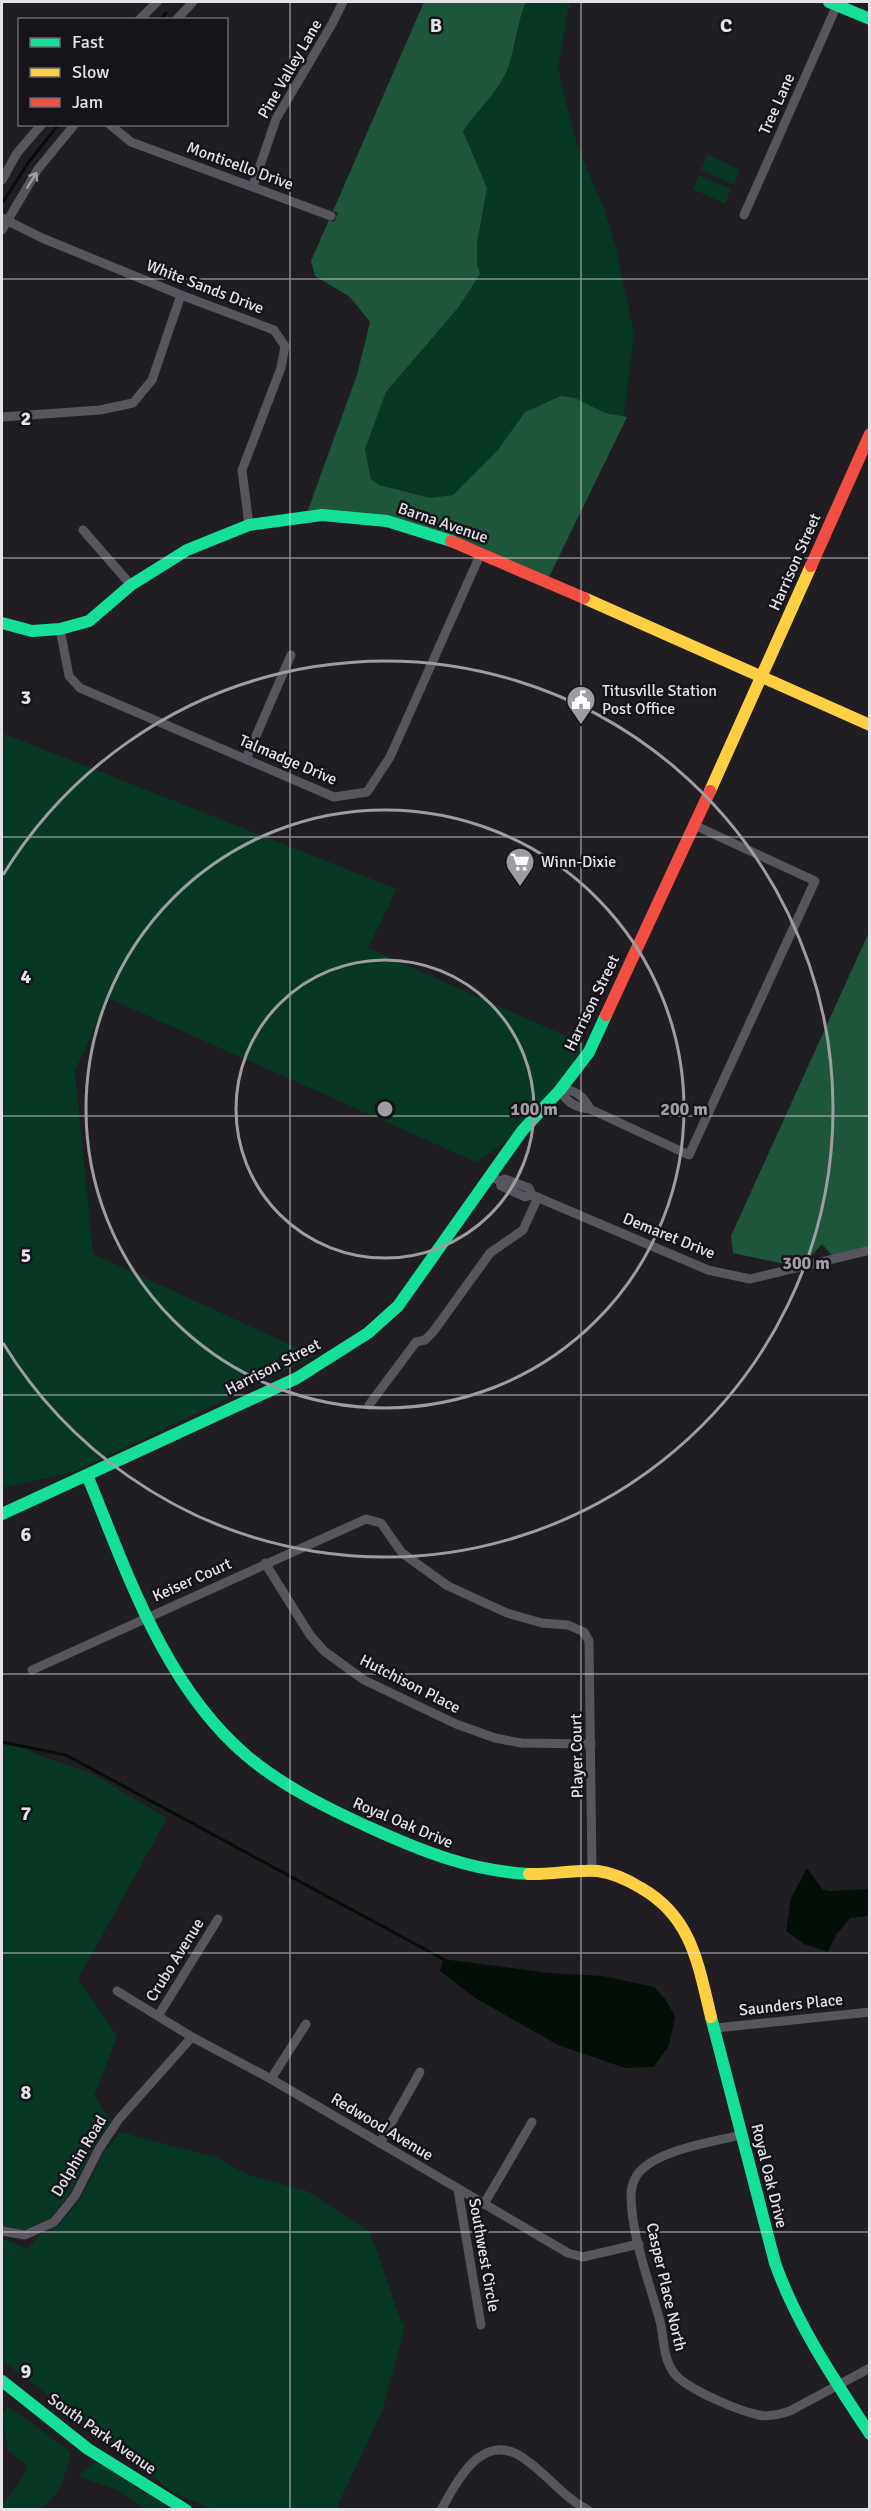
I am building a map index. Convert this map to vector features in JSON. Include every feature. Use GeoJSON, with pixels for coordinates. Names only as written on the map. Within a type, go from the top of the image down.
{"type":"FeatureCollection","features":[{"type":"Feature","properties":{"kind":"street"},"geometry":{"type":"LineString","coordinates":[[141,18],[157,2]]}},
{"type":"Feature","properties":{"kind":"street"},"geometry":{"type":"LineString","coordinates":[[177,2],[186,10]]}},
{"type":"Feature","properties":{"kind":"street"},"geometry":{"type":"LineString","coordinates":[[178,18],[193,2]]}},
{"type":"Feature","properties":{"kind":"street","name":"Pine Valley Lane"},"geometry":{"type":"LineString","coordinates":[[253,186],[276,119],[343,2]]}},
{"type":"Feature","properties":{"kind":"street"},"geometry":{"type":"LineString","coordinates":[[833,3],[870,19]]}},
{"type":"Feature","properties":{"kind":"street","name":"Tree Lane"},"geometry":{"type":"LineString","coordinates":[[744,215],[833,3]]}},
{"type":"Feature","properties":{"kind":"street"},"geometry":{"type":"LineString","coordinates":[[2,180],[17,153],[40,126]]}},
{"type":"Feature","properties":{"kind":"street"},"geometry":{"type":"LineString","coordinates":[[2,230],[4,219],[38,169],[73,126]]}},
{"type":"Feature","properties":{"kind":"street","name":"Monticello Drive"},"geometry":{"type":"LineString","coordinates":[[111,126],[131,142],[331,216]]}},
{"type":"Feature","properties":{"kind":"street","name":"White Sands Drive"},"geometry":{"type":"LineString","coordinates":[[4,219],[181,295],[274,330],[285,346],[281,368],[242,470],[249,525]]}},
{"type":"Feature","properties":{"kind":"street"},"geometry":{"type":"LineString","coordinates":[[2,417],[100,410],[133,403],[152,380],[181,295]]}},
{"type":"Feature","properties":{"kind":"street","name":"Harrison Street"},"geometry":{"type":"LineString","coordinates":[[2,1514],[297,1378],[368,1333],[398,1306],[495,1179],[522,1131],[560,1090],[589,1052],[762,678],[870,434]]}},
{"type":"Feature","properties":{"kind":"street","name":"Barna Avenue"},"geometry":{"type":"LineString","coordinates":[[2,623],[32,631],[60,629],[89,621],[131,585],[187,550],[249,525],[322,515],[387,521],[414,528],[481,553],[870,725]]}},
{"type":"Feature","properties":{"kind":"street"},"geometry":{"type":"LineString","coordinates":[[83,530],[131,585]]}},
{"type":"Feature","properties":{"kind":"street","name":"Talmadge Drive"},"geometry":{"type":"LineString","coordinates":[[60,629],[69,676],[80,688],[334,797],[367,792],[390,757],[481,553]]}},
{"type":"Feature","properties":{"kind":"street"},"geometry":{"type":"LineString","coordinates":[[246,759],[291,655]]}},
{"type":"Feature","properties":{"kind":"street"},"geometry":{"type":"LineString","coordinates":[[560,1090],[564,1098],[580,1108],[591,1109],[689,1155],[815,881],[694,825]]}},
{"type":"Feature","properties":{"kind":"street","name":"Demaret Drive"},"geometry":{"type":"LineString","coordinates":[[495,1179],[501,1186],[525,1197],[535,1196],[708,1270],[750,1279],[870,1250]]}},
{"type":"Feature","properties":{"kind":"street"},"geometry":{"type":"LineString","coordinates":[[369,1405],[416,1342],[425,1340],[433,1332],[490,1253],[523,1230],[535,1196]]}},
{"type":"Feature","properties":{"kind":"street","name":"Royal Oak Drive"},"geometry":{"type":"LineString","coordinates":[[87,1475],[147,1617],[203,1708],[246,1755],[294,1788],[336,1812],[446,1860],[481,1868],[544,1875],[592,1871],[620,1877],[653,1894],[675,1913],[689,1936],[716,2028],[741,2135],[783,2286],[854,2414],[870,2434]]}},
{"type":"Feature","properties":{"kind":"street","name":"Keiser Court"},"geometry":{"type":"LineString","coordinates":[[32,1670],[366,1519],[381,1523],[402,1553],[448,1586],[507,1613],[542,1623],[568,1625],[584,1632],[589,1641]]}},
{"type":"Feature","properties":{"kind":"street","name":"Hutchison Place"},"geometry":{"type":"LineString","coordinates":[[265,1563],[310,1635],[324,1651],[364,1680],[456,1724],[495,1738],[520,1743],[591,1744]]}},
{"type":"Feature","properties":{"kind":"street","name":"Player Court"},"geometry":{"type":"LineString","coordinates":[[589,1641],[592,1871]]}},
{"type":"Feature","properties":{"kind":"street","name":"Crubo Avenue"},"geometry":{"type":"LineString","coordinates":[[158,2016],[218,1919]]}},
{"type":"Feature","properties":{"kind":"street","name":"Redwood Avenue"},"geometry":{"type":"LineString","coordinates":[[117,1991],[192,2037],[270,2079],[568,2253],[583,2257],[639,2244]]}},
{"type":"Feature","properties":{"kind":"street","name":"Saunders Place"},"geometry":{"type":"LineString","coordinates":[[716,2028],[870,2012]]}},
{"type":"Feature","properties":{"kind":"street"},"geometry":{"type":"LineString","coordinates":[[270,2079],[306,2024]]}},
{"type":"Feature","properties":{"kind":"street","name":"Dolphin Road"},"geometry":{"type":"LineString","coordinates":[[2,2231],[25,2235],[54,2222],[75,2196],[99,2149],[119,2119],[192,2037]]}},
{"type":"Feature","properties":{"kind":"street"},"geometry":{"type":"LineString","coordinates":[[380,2143],[420,2072]]}},
{"type":"Feature","properties":{"kind":"street"},"geometry":{"type":"LineString","coordinates":[[484,2205],[532,2122]]}},
{"type":"Feature","properties":{"kind":"street","name":"Casper Place North"},"geometry":{"type":"LineString","coordinates":[[741,2135],[685,2149],[653,2160],[636,2176],[632,2186],[631,2197],[639,2244],[668,2363],[682,2382],[743,2411],[760,2415],[777,2415],[790,2411],[870,2368]]}},
{"type":"Feature","properties":{"kind":"street","name":"Southwest Circle"},"geometry":{"type":"LineString","coordinates":[[458,2190],[481,2325]]}},
{"type":"Feature","properties":{"kind":"street","name":"South Park Avenue"},"geometry":{"type":"LineString","coordinates":[[2,2381],[88,2449],[186,2510]]}},
{"type":"Feature","properties":{"kind":"street"},"geometry":{"type":"LineString","coordinates":[[441,2510],[457,2481],[472,2461],[492,2450],[510,2450],[526,2459],[562,2494],[588,2510]]}},
{"type":"Feature","properties":{"kind":"green space"},"geometry":{"type":"Polygon","coordinates":[[[424,2],[526,2],[505,74],[494,92],[463,131],[487,188],[477,243],[477,265],[480,274],[458,308],[386,392],[365,449],[371,479],[379,485],[430,498],[453,495],[497,451],[525,412],[561,396],[575,398],[605,413],[627,417],[549,577],[471,543],[308,510],[357,375],[370,322],[350,297],[315,276],[311,261],[329,220],[334,222],[338,213],[333,211],[424,2]]]}},
{"type":"Feature","properties":{"kind":"green space"},"geometry":{"type":"Polygon","coordinates":[[[526,2],[572,2],[568,10],[558,68],[578,148],[604,208],[616,249],[634,333],[624,416],[627,417],[605,413],[575,398],[525,412],[497,451],[453,495],[430,498],[379,485],[371,479],[365,449],[386,392],[458,308],[477,265],[477,243],[487,188],[463,131],[516,41],[520,13],[526,2]]]}},
{"type":"Feature","properties":{"kind":"green space"},"geometry":{"type":"Polygon","coordinates":[[[708,155],[740,170],[734,185],[701,170],[708,155]]]}},
{"type":"Feature","properties":{"kind":"green space"},"geometry":{"type":"Polygon","coordinates":[[[699,175],[731,189],[725,204],[693,189],[699,175]]]}},
{"type":"Feature","properties":{"kind":"green space"},"geometry":{"type":"Polygon","coordinates":[[[2,733],[397,889],[368,948],[586,1045],[557,1085],[554,1085],[554,1088],[510,1138],[476,1162],[108,998],[75,1071],[93,1254],[315,1356],[74,1472],[2,1488],[2,733]]]}},
{"type":"Feature","properties":{"kind":"green space"},"geometry":{"type":"Polygon","coordinates":[[[869,932],[869,1251],[838,1262],[822,1244],[810,1257],[784,1264],[733,1253],[731,1236],[869,932]]]}},
{"type":"Feature","properties":{"kind":"green space"},"geometry":{"type":"Polygon","coordinates":[[[2,1742],[90,1773],[167,1818],[78,1979],[117,2036],[94,2096],[111,2121],[94,2146],[70,2193],[50,2218],[24,2230],[2,2226],[2,1742]]]}},
{"type":"Feature","properties":{"kind":"green space"},"geometry":{"type":"Polygon","coordinates":[[[120,2132],[215,2157],[251,2176],[307,2191],[370,2232],[401,2321],[405,2326],[383,2409],[336,2509],[214,2509],[174,2493],[2,2360],[2,2239],[28,2249],[39,2235],[58,2226],[80,2200],[103,2154],[120,2132]]]}},
{"type":"Feature","properties":{"kind":"green space"},"geometry":{"type":"Polygon","coordinates":[[[8,2406],[71,2452],[64,2478],[56,2494],[43,2506],[35,2509],[2,2509],[28,2466],[8,2450],[2,2416],[8,2406]]]}},
{"type":"Feature","properties":{"kind":"green space"},"geometry":{"type":"Polygon","coordinates":[[[93,2463],[100,2463],[170,2509],[146,2509],[117,2490],[78,2476],[93,2463]]]}},
{"type":"Feature","properties":{"kind":"shaded area"},"geometry":{"type":"Polygon","coordinates":[[[807,1868],[822,1889],[829,1891],[869,1889],[869,1916],[850,1918],[836,1935],[828,1952],[804,1944],[786,1931],[791,1898],[807,1868]]]}},
{"type":"Feature","properties":{"kind":"shaded area"},"geometry":{"type":"Polygon","coordinates":[[[443,1959],[549,1973],[603,1976],[654,1987],[666,2000],[675,2017],[669,2045],[654,2067],[625,2068],[558,2045],[475,1998],[440,1971],[443,1959]]]}},
{"type":"Feature","properties":{"kind":"waterway"},"geometry":{"type":"LineString","coordinates":[[866,2],[870,3]]}},
{"type":"Feature","properties":{"kind":"waterway"},"geometry":{"type":"LineString","coordinates":[[162,18],[166,13]]}},
{"type":"Feature","properties":{"kind":"waterway"},"geometry":{"type":"LineString","coordinates":[[3,202],[28,163],[57,126]]}},
{"type":"Feature","properties":{"kind":"waterway"},"geometry":{"type":"LineString","coordinates":[[2,1742],[66,1755],[443,1959]]}},
{"type":"Feature","properties":{"kind":"traffic: fast"},"geometry":{"type":"LineString","coordinates":[[829,2],[870,19]]}},
{"type":"Feature","properties":{"kind":"traffic: fast"},"geometry":{"type":"LineString","coordinates":[[2,623],[32,631],[60,629],[89,621],[131,585],[187,550],[249,525],[322,515],[387,521],[451,541]]}},
{"type":"Feature","properties":{"kind":"traffic: fast"},"geometry":{"type":"LineString","coordinates":[[2,1514],[297,1378],[368,1333],[398,1306],[522,1131],[560,1090],[589,1052],[606,1015]]}},
{"type":"Feature","properties":{"kind":"traffic: fast"},"geometry":{"type":"LineString","coordinates":[[87,1475],[133,1588],[170,1662],[218,1728],[247,1756],[276,1778],[307,1797],[411,1845],[468,1865],[529,1874]]}},
{"type":"Feature","properties":{"kind":"traffic: fast"},"geometry":{"type":"LineString","coordinates":[[711,2017],[775,2263],[805,2329],[870,2434]]}},
{"type":"Feature","properties":{"kind":"traffic: fast"},"geometry":{"type":"LineString","coordinates":[[2,2381],[88,2449],[186,2510]]}},
{"type":"Feature","properties":{"kind":"traffic: slow"},"geometry":{"type":"LineString","coordinates":[[710,791],[811,566]]}},
{"type":"Feature","properties":{"kind":"traffic: slow"},"geometry":{"type":"LineString","coordinates":[[584,598],[870,725]]}},
{"type":"Feature","properties":{"kind":"traffic: slow"},"geometry":{"type":"LineString","coordinates":[[529,1874],[604,1872],[631,1882],[658,1900],[672,1913],[690,1944],[697,1961],[711,2017]]}},
{"type":"Feature","properties":{"kind":"traffic: jam"},"geometry":{"type":"LineString","coordinates":[[811,566],[870,434]]}},
{"type":"Feature","properties":{"kind":"traffic: jam"},"geometry":{"type":"LineString","coordinates":[[451,541],[584,598]]}},
{"type":"Feature","properties":{"kind":"traffic: jam"},"geometry":{"type":"LineString","coordinates":[[606,1015],[710,791]]}},
{"type":"Feature","properties":{"kind":"place","name":"Titusville Station Post Office"},"geometry":{"type":"Point","coordinates":[581,726]}},
{"type":"Feature","properties":{"kind":"place","name":"Winn-Dixie"},"geometry":{"type":"Point","coordinates":[520,888]}}]}
